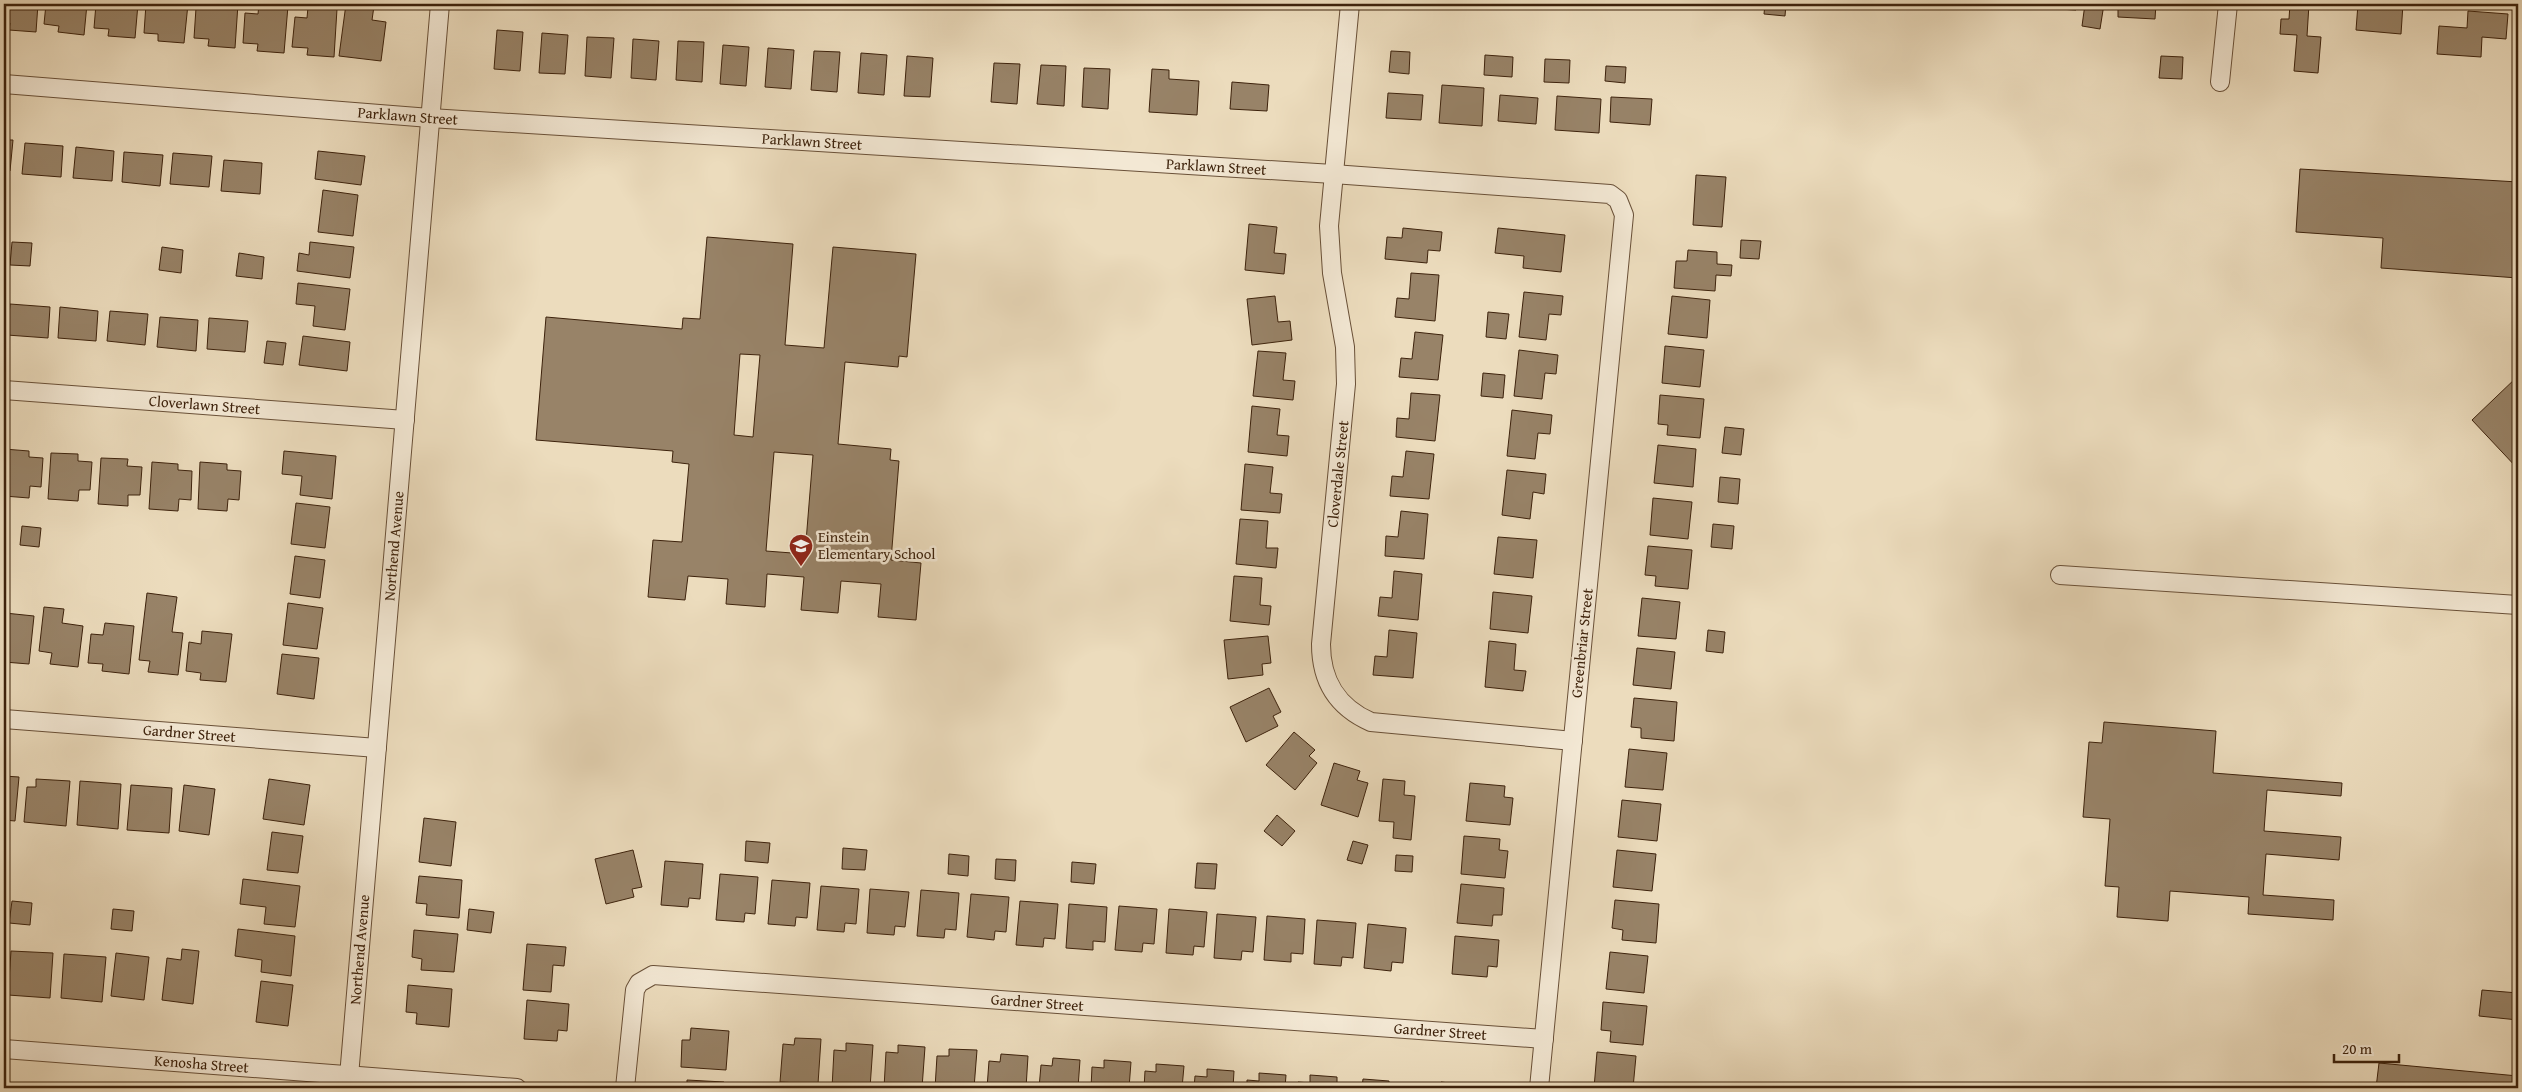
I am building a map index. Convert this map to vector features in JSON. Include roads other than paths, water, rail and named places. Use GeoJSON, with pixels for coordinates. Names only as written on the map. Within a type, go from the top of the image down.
{"type":"FeatureCollection","features":[{"type":"Feature","properties":{"kind":"street","name":"Northend Avenue"},"geometry":{"type":"LineString","coordinates":[[349,1082],[440,4]]}},
{"type":"Feature","properties":{"kind":"street","name":"Cloverdale Street"},"geometry":{"type":"LineString","coordinates":[[1350,4],[1333,174],[1330,249],[1345,347],[1346,384],[1321,644],[1323,670],[1328,685],[1340,703],[1356,715],[1371,722],[1573,741]]}},
{"type":"Feature","properties":{"kind":"street"},"geometry":{"type":"LineString","coordinates":[[2220,82],[2228,4]]}},
{"type":"Feature","properties":{"kind":"street","name":"Parklawn Street"},"geometry":{"type":"LineString","coordinates":[[4,84],[430,118],[1599,192],[1610,194],[1618,200]]}},
{"type":"Feature","properties":{"kind":"street","name":"Greenbriar Street"},"geometry":{"type":"LineString","coordinates":[[1539,1088],[1624,215],[1618,200]]}},
{"type":"Feature","properties":{"kind":"street","name":"Cloverlawn Street"},"geometry":{"type":"LineString","coordinates":[[4,390],[405,420]]}},
{"type":"Feature","properties":{"kind":"street"},"geometry":{"type":"LineString","coordinates":[[2060,575],[2518,605]]}},
{"type":"Feature","properties":{"kind":"street","name":"Gardner Street"},"geometry":{"type":"LineString","coordinates":[[4,720],[377,748]]}},
{"type":"Feature","properties":{"kind":"street","name":"Gardner Street"},"geometry":{"type":"LineString","coordinates":[[625,1088],[632,999],[640,983],[653,976],[1544,1039]]}},
{"type":"Feature","properties":{"kind":"street","name":"Kenosha Street"},"geometry":{"type":"LineString","coordinates":[[4,1049],[349,1082],[517,1088]]}},
{"type":"Feature","properties":{"kind":"place","name":"Einstein Elementary School"},"geometry":{"type":"Point","coordinates":[801,567]}}]}
